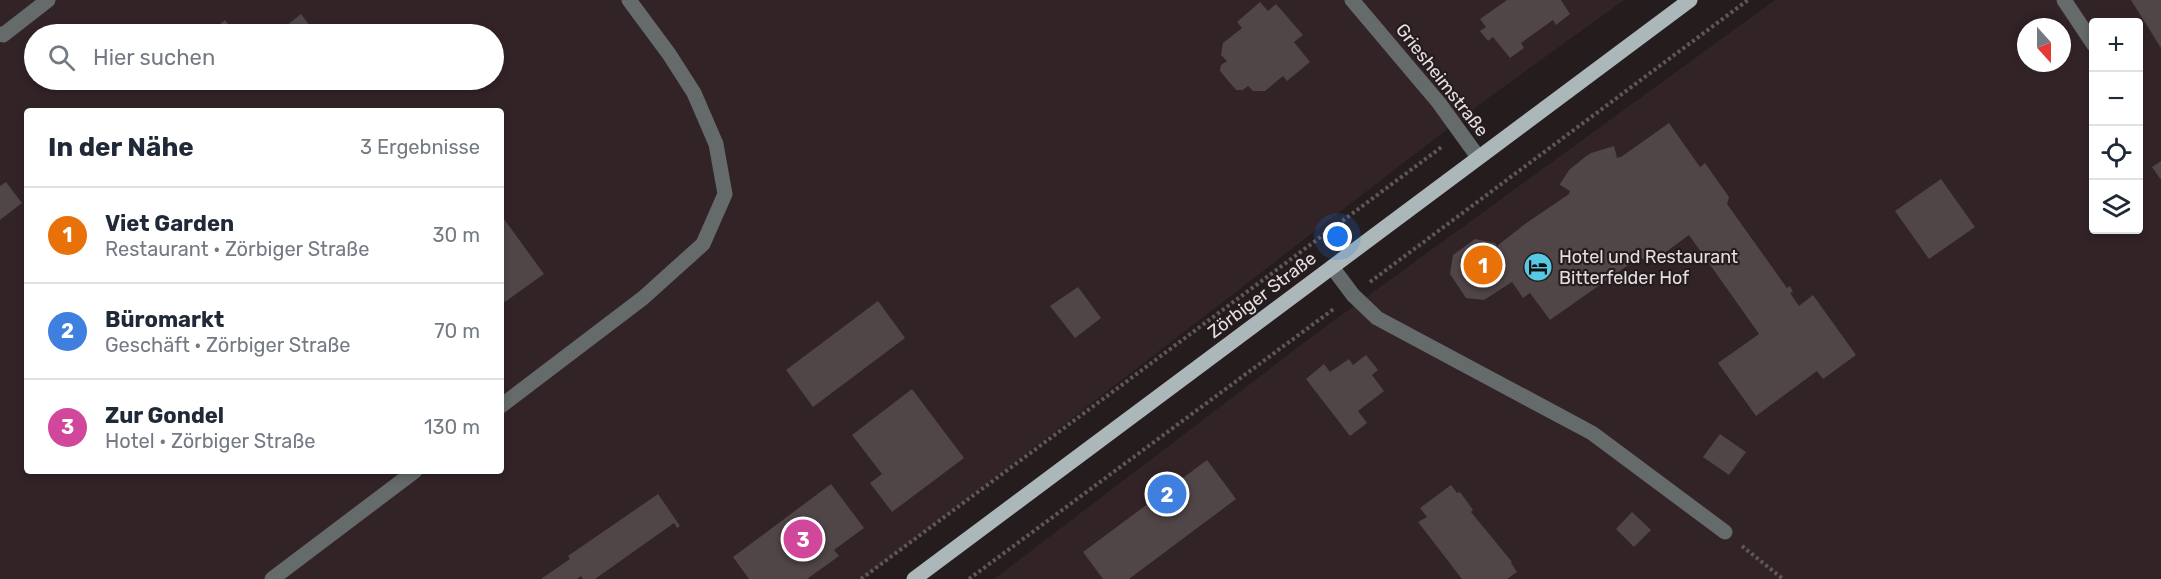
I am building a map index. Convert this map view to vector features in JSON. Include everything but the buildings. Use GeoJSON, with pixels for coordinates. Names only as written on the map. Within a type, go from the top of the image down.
{"type":"FeatureCollection","features":[{"type":"Feature","properties":{"kind":"main road","name":"Zörbiger Straße"},"geometry":{"type":"LineString","coordinates":[[914,579],[1690,0]]}},
{"type":"Feature","properties":{"kind":"street"},"geometry":{"type":"LineString","coordinates":[[0,34],[48,0]]}},
{"type":"Feature","properties":{"kind":"street"},"geometry":{"type":"LineString","coordinates":[[504,404],[643,298],[703,244],[725,195],[716,144],[694,93],[669,54],[629,0]]}},
{"type":"Feature","properties":{"kind":"street","name":"Griesheimstraße"},"geometry":{"type":"LineString","coordinates":[[1352,0],[1439,103],[1478,157]]}},
{"type":"Feature","properties":{"kind":"street"},"geometry":{"type":"LineString","coordinates":[[2064,0],[2089,38]]}},
{"type":"Feature","properties":{"kind":"street"},"geometry":{"type":"LineString","coordinates":[[1332,267],[1353,295],[1377,318],[1592,433],[1725,532]]}},
{"type":"Feature","properties":{"kind":"street"},"geometry":{"type":"LineString","coordinates":[[272,579],[411,474]]}},
{"type":"Feature","properties":{"kind":"path"},"geometry":{"type":"LineString","coordinates":[[861,579],[1461,133]]}},
{"type":"Feature","properties":{"kind":"path"},"geometry":{"type":"LineString","coordinates":[[1725,532],[1783,579]]}},
{"type":"Feature","properties":{"kind":"shaded area"},"geometry":{"type":"Polygon","coordinates":[[[0,0],[1624,0],[1480,104],[863,579],[0,579],[0,0]]]}},
{"type":"Feature","properties":{"kind":"shaded area"},"geometry":{"type":"Polygon","coordinates":[[[1775,0],[2161,0],[2161,579],[994,579],[1321,330],[1775,0]]]}},
{"type":"Feature","properties":{"kind":"place","name":"Viet Garden"},"geometry":{"type":"Point","coordinates":[1483,265]}},
{"type":"Feature","properties":{"kind":"place","name":"Hotel und Restaurant Bitterfelder Hof"},"geometry":{"type":"Point","coordinates":[1538,267]}},
{"type":"Feature","properties":{"kind":"place","name":"Büromarkt"},"geometry":{"type":"Point","coordinates":[1167,494]}},
{"type":"Feature","properties":{"kind":"place","name":"Zur Gondel"},"geometry":{"type":"Point","coordinates":[803,539]}}]}
